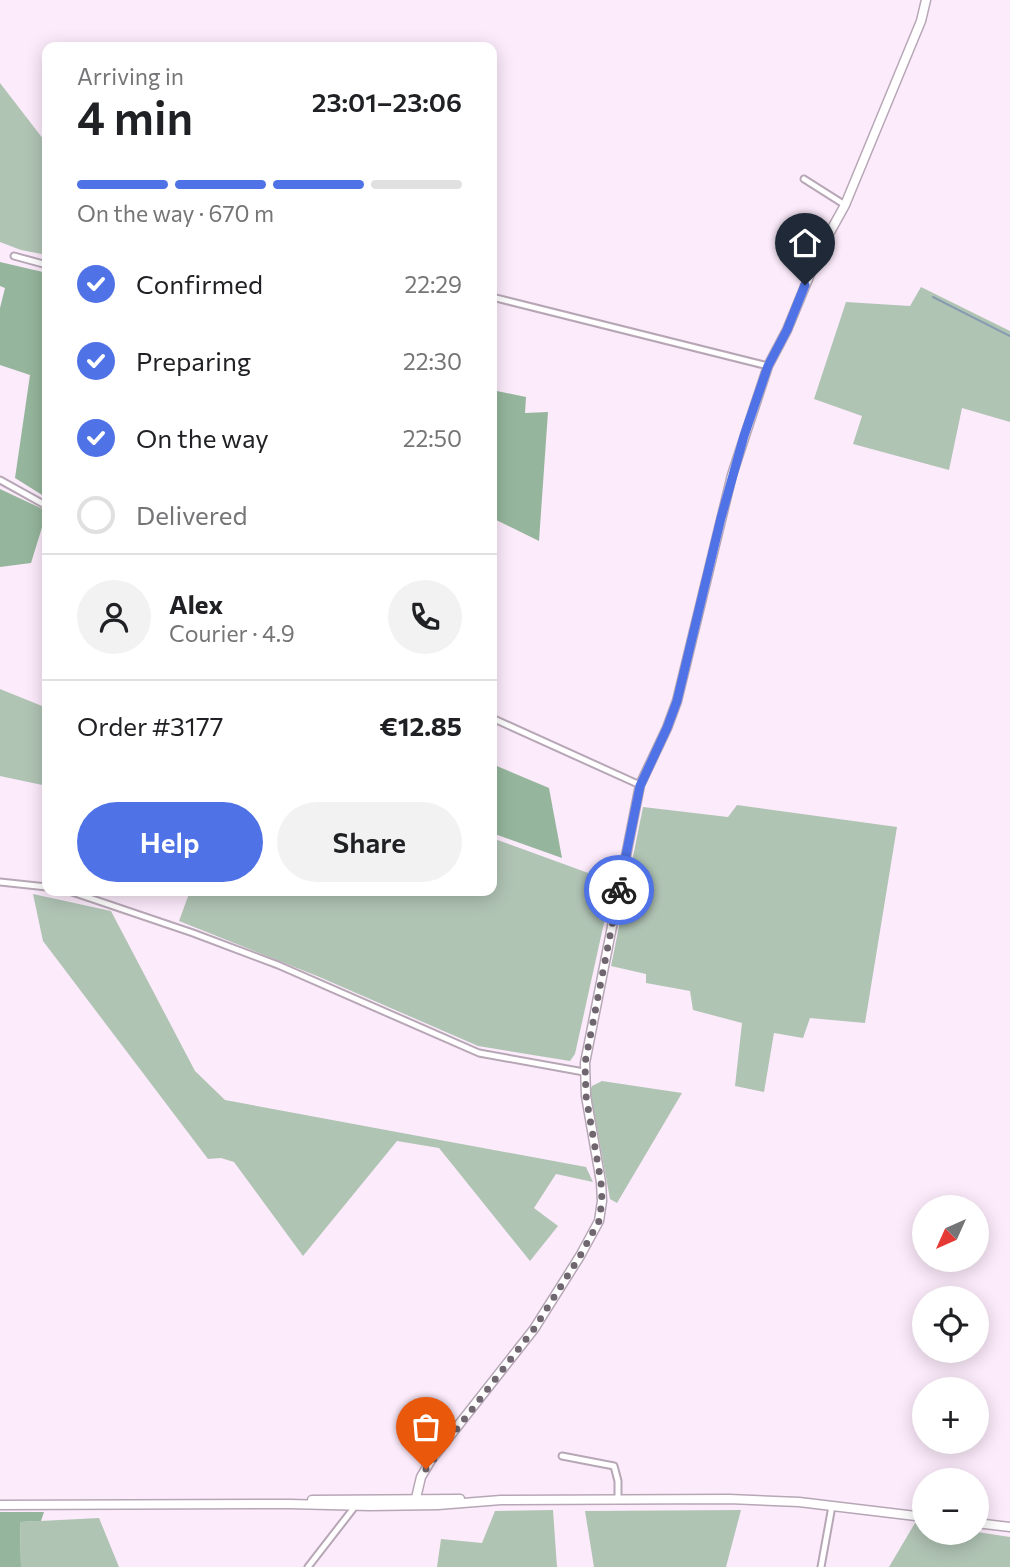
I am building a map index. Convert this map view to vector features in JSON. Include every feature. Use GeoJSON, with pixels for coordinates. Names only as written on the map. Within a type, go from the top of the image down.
{"type":"FeatureCollection","features":[{"type":"Feature","properties":{"kind":"street"},"geometry":{"type":"LineString","coordinates":[[416,1498],[421,1477],[431,1460],[534,1329],[599,1221],[601,1182],[584,1072],[590,1028],[640,786],[677,701],[729,486],[768,366],[787,330],[820,250],[845,205],[921,21],[926,0]]}},
{"type":"Feature","properties":{"kind":"street"},"geometry":{"type":"LineString","coordinates":[[804,178],[845,205]]}},
{"type":"Feature","properties":{"kind":"street"},"geometry":{"type":"LineString","coordinates":[[14,256],[42,264]]}},
{"type":"Feature","properties":{"kind":"street"},"geometry":{"type":"LineString","coordinates":[[497,298],[768,366]]}},
{"type":"Feature","properties":{"kind":"street"},"geometry":{"type":"LineString","coordinates":[[0,480],[42,503]]}},
{"type":"Feature","properties":{"kind":"street"},"geometry":{"type":"LineString","coordinates":[[497,720],[640,786]]}},
{"type":"Feature","properties":{"kind":"street"},"geometry":{"type":"LineString","coordinates":[[0,882],[42,886]]}},
{"type":"Feature","properties":{"kind":"street"},"geometry":{"type":"LineString","coordinates":[[84,896],[278,965],[480,1053],[584,1072]]}},
{"type":"Feature","properties":{"kind":"street"},"geometry":{"type":"LineString","coordinates":[[562,1456],[614,1466],[618,1481],[618,1500]]}},
{"type":"Feature","properties":{"kind":"street"},"geometry":{"type":"LineString","coordinates":[[416,1498],[424,1505]]}},
{"type":"Feature","properties":{"kind":"street"},"geometry":{"type":"LineString","coordinates":[[384,1502],[416,1498],[491,1501],[729,1499],[832,1506],[912,1516]]}},
{"type":"Feature","properties":{"kind":"street"},"geometry":{"type":"LineString","coordinates":[[0,1505],[289,1504],[307,1500],[424,1505],[491,1501]]}},
{"type":"Feature","properties":{"kind":"street"},"geometry":{"type":"LineString","coordinates":[[308,1567],[353,1509],[349,1502]]}},
{"type":"Feature","properties":{"kind":"street"},"geometry":{"type":"LineString","coordinates":[[821,1567],[832,1506]]}},
{"type":"Feature","properties":{"kind":"street"},"geometry":{"type":"LineString","coordinates":[[989,1525],[1010,1527]]}},
{"type":"Feature","properties":{"kind":"green space"},"geometry":{"type":"Polygon","coordinates":[[[0,83],[42,138],[42,254],[0,242],[0,83]]]}},
{"type":"Feature","properties":{"kind":"green space"},"geometry":{"type":"Polygon","coordinates":[[[0,262],[42,272],[42,495],[15,478],[30,375],[0,365],[0,308],[5,288],[0,286],[0,262]]]}},
{"type":"Feature","properties":{"kind":"green space"},"geometry":{"type":"Polygon","coordinates":[[[921,287],[1010,331],[1010,422],[962,408],[949,470],[853,444],[862,416],[814,399],[846,302],[910,306],[921,287]]]}},
{"type":"Feature","properties":{"kind":"green space"},"geometry":{"type":"Polygon","coordinates":[[[497,391],[526,397],[525,413],[548,412],[539,541],[497,520],[497,391]]]}},
{"type":"Feature","properties":{"kind":"green space"},"geometry":{"type":"Polygon","coordinates":[[[0,489],[42,509],[42,527],[31,563],[0,567],[0,489]]]}},
{"type":"Feature","properties":{"kind":"green space"},"geometry":{"type":"Polygon","coordinates":[[[0,689],[42,706],[42,785],[0,776],[0,689]]]}},
{"type":"Feature","properties":{"kind":"green space"},"geometry":{"type":"Polygon","coordinates":[[[497,766],[549,788],[562,858],[497,835],[497,766]]]}},
{"type":"Feature","properties":{"kind":"green space"},"geometry":{"type":"Polygon","coordinates":[[[737,805],[897,827],[865,1023],[810,1018],[803,1038],[774,1033],[764,1092],[735,1086],[742,1023],[693,1010],[690,991],[646,983],[646,974],[611,966],[643,807],[728,817],[737,805]]]}},
{"type":"Feature","properties":{"kind":"green space"},"geometry":{"type":"Polygon","coordinates":[[[497,840],[613,882],[575,1054],[570,1061],[478,1046],[317,976],[179,921],[188,896],[497,896],[497,840]]]}},
{"type":"Feature","properties":{"kind":"green space"},"geometry":{"type":"Polygon","coordinates":[[[33,894],[111,911],[195,1071],[225,1100],[586,1167],[593,1182],[556,1174],[534,1208],[558,1226],[530,1261],[439,1148],[397,1141],[303,1256],[234,1162],[221,1158],[208,1159],[43,941],[33,894]]]}},
{"type":"Feature","properties":{"kind":"green space"},"geometry":{"type":"Polygon","coordinates":[[[602,1081],[682,1093],[617,1203],[610,1199],[590,1091],[592,1086],[602,1081]]]}},
{"type":"Feature","properties":{"kind":"green space"},"geometry":{"type":"Polygon","coordinates":[[[553,1510],[557,1567],[437,1567],[441,1539],[482,1543],[495,1511],[553,1510]]]}},
{"type":"Feature","properties":{"kind":"green space"},"geometry":{"type":"Polygon","coordinates":[[[741,1510],[726,1567],[594,1567],[585,1511],[741,1510]]]}},
{"type":"Feature","properties":{"kind":"green space"},"geometry":{"type":"Polygon","coordinates":[[[0,1512],[44,1512],[41,1521],[20,1522],[21,1567],[0,1567],[0,1512]]]}},
{"type":"Feature","properties":{"kind":"green space"},"geometry":{"type":"Polygon","coordinates":[[[99,1518],[119,1567],[21,1567],[20,1522],[99,1518]]]}},
{"type":"Feature","properties":{"kind":"green space"},"geometry":{"type":"Polygon","coordinates":[[[912,1528],[912,1545],[989,1545],[989,1534],[1010,1537],[1010,1567],[889,1567],[912,1528]]]}},
{"type":"Feature","properties":{"kind":"waterway"},"geometry":{"type":"LineString","coordinates":[[933,297],[1010,336]]}},
{"type":"Feature","properties":{"kind":"way so far"},"geometry":{"type":"LineString","coordinates":[[426,1469],[534,1329],[599,1221],[601,1182],[586,1096],[585,1063],[619,890]]}},
{"type":"Feature","properties":{"kind":"route"},"geometry":{"type":"LineString","coordinates":[[619,890],[640,786],[677,701],[732,475],[768,366],[787,330],[805,285]]}}]}
